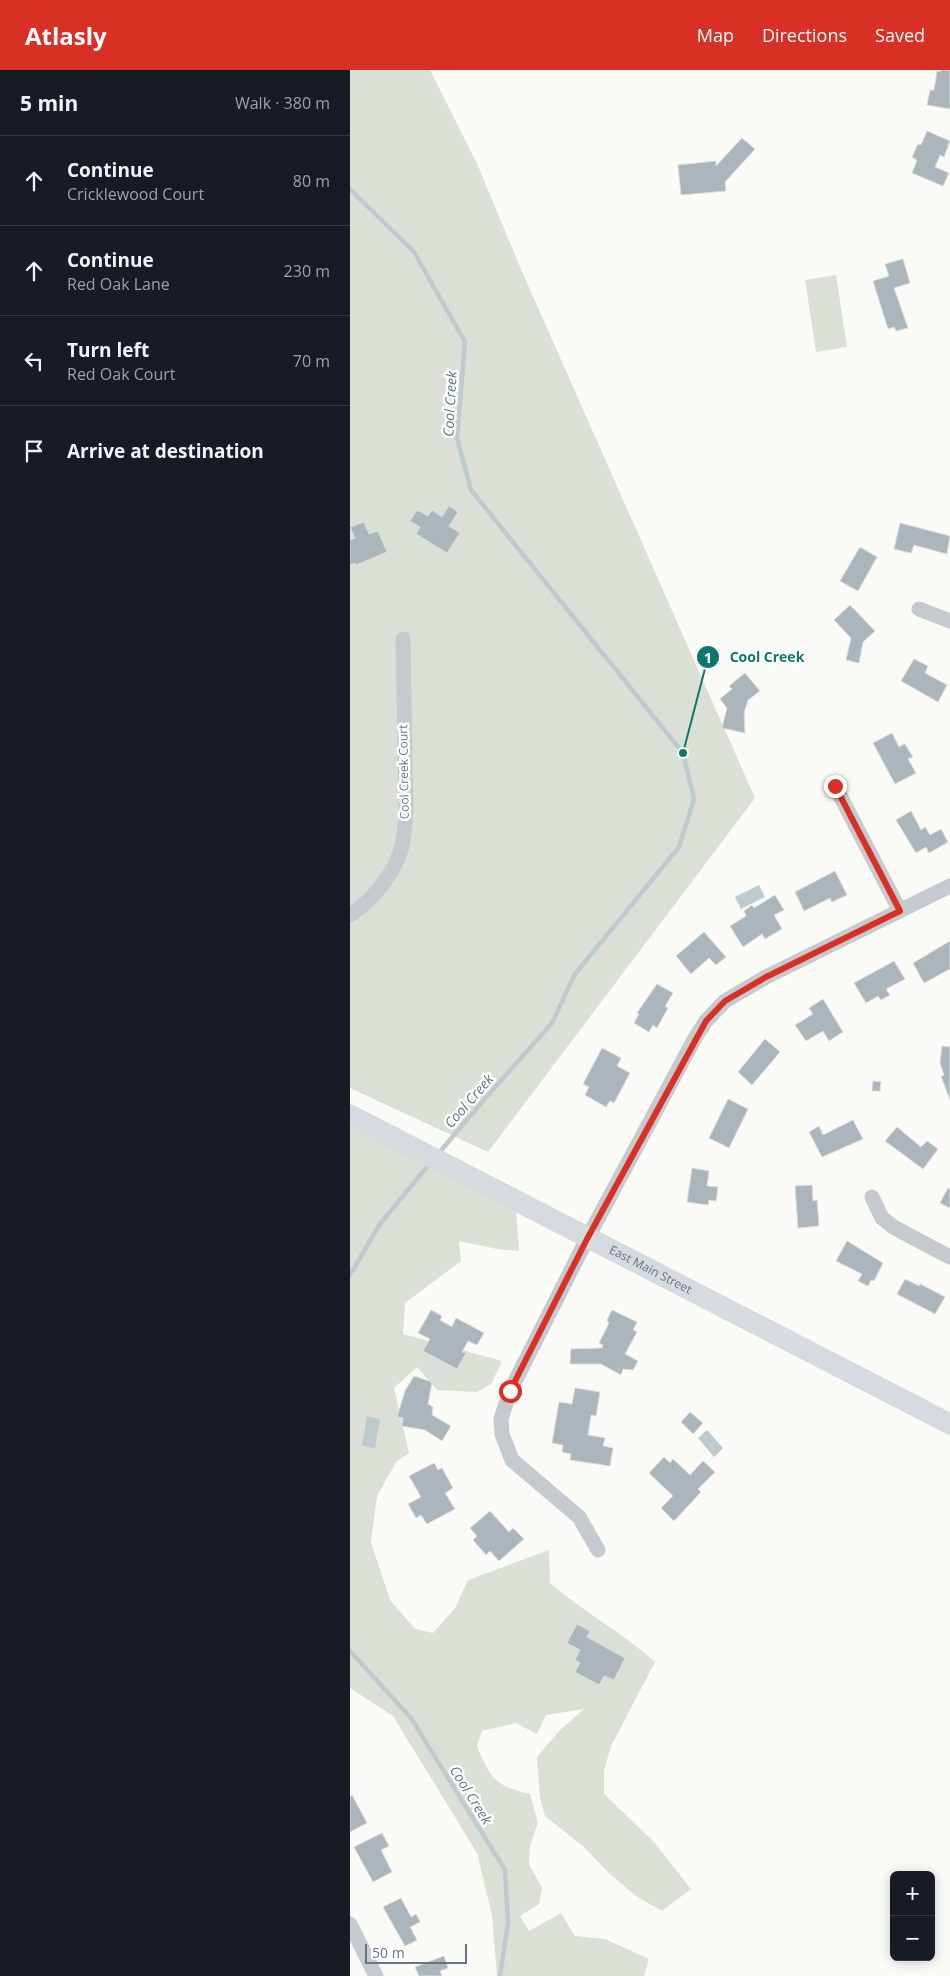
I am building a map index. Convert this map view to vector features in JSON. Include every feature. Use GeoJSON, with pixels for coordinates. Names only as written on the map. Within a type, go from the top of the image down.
{"type":"FeatureCollection","features":[{"type":"Feature","properties":{"kind":"main road","name":"East Main Street"},"geometry":{"type":"LineString","coordinates":[[350,1115],[587,1239],[950,1424]]}},
{"type":"Feature","properties":{"kind":"street"},"geometry":{"type":"LineString","coordinates":[[920,609],[950,621]]}},
{"type":"Feature","properties":{"kind":"street","name":"Cool Creek Court"},"geometry":{"type":"LineString","coordinates":[[350,915],[360,908],[382,885],[398,858],[404,834],[406,811],[403,639]]}},
{"type":"Feature","properties":{"kind":"street"},"geometry":{"type":"LineString","coordinates":[[835,786],[900,911]]}},
{"type":"Feature","properties":{"kind":"street"},"geometry":{"type":"LineString","coordinates":[[598,1550],[579,1517],[512,1460],[502,1434],[501,1419],[510,1391],[587,1239],[695,1038],[706,1021],[725,1001],[766,977],[950,886]]}},
{"type":"Feature","properties":{"kind":"street"},"geometry":{"type":"LineString","coordinates":[[872,1197],[882,1218],[950,1257]]}},
{"type":"Feature","properties":{"kind":"street"},"geometry":{"type":"LineString","coordinates":[[350,1924],[376,1976]]}},
{"type":"Feature","properties":{"kind":"shaded area"},"geometry":{"type":"Polygon","coordinates":[[[350,70],[430,70],[478,166],[520,267],[755,798],[488,1152],[350,1088],[350,70]]]}},
{"type":"Feature","properties":{"kind":"shaded area"},"geometry":{"type":"Polygon","coordinates":[[[836,275],[847,347],[816,352],[805,280],[836,275]]]}},
{"type":"Feature","properties":{"kind":"shaded area"},"geometry":{"type":"Polygon","coordinates":[[[759,885],[765,897],[741,909],[735,897],[759,885]]]}},
{"type":"Feature","properties":{"kind":"shaded area"},"geometry":{"type":"Polygon","coordinates":[[[350,1122],[516,1210],[519,1251],[497,1249],[459,1241],[461,1261],[405,1303],[403,1334],[502,1361],[491,1384],[477,1392],[437,1390],[417,1367],[394,1388],[409,1453],[396,1462],[377,1496],[371,1543],[390,1600],[415,1629],[433,1633],[455,1608],[468,1580],[549,1550],[550,1583],[655,1662],[611,1746],[604,1770],[604,1794],[654,1842],[691,1889],[662,1911],[636,1896],[610,1874],[584,1847],[545,1816],[540,1798],[537,1757],[560,1730],[584,1709],[546,1715],[537,1734],[516,1723],[482,1731],[477,1746],[486,1766],[495,1779],[509,1788],[530,1794],[538,1823],[530,1845],[529,1864],[542,1888],[539,1904],[520,1916],[529,1931],[561,1913],[575,1936],[605,1939],[649,1959],[644,1976],[497,1976],[492,1915],[477,1853],[393,1716],[350,1688],[350,1122]]]}},
{"type":"Feature","properties":{"kind":"shaded area"},"geometry":{"type":"Polygon","coordinates":[[[367,1416],[380,1419],[375,1448],[362,1446],[367,1416]]]}},
{"type":"Feature","properties":{"kind":"shaded area"},"geometry":{"type":"Polygon","coordinates":[[[707,1430],[723,1448],[714,1457],[698,1438],[707,1430]]]}},
{"type":"Feature","properties":{"kind":"building"},"geometry":{"type":"Polygon","coordinates":[[[941,70],[950,70],[950,109],[927,105],[930,90],[934,90],[937,71],[940,72],[941,70]]]}},
{"type":"Feature","properties":{"kind":"building"},"geometry":{"type":"Polygon","coordinates":[[[927,131],[950,141],[944,157],[940,155],[935,167],[949,173],[943,186],[912,173],[917,160],[912,157],[918,144],[921,145],[927,131]]]}},
{"type":"Feature","properties":{"kind":"building"},"geometry":{"type":"Polygon","coordinates":[[[742,138],[755,149],[725,182],[726,191],[681,195],[678,165],[716,161],[716,166],[742,138]]]}},
{"type":"Feature","properties":{"kind":"building"},"geometry":{"type":"Polygon","coordinates":[[[903,259],[910,283],[894,288],[908,328],[896,331],[894,327],[888,329],[873,281],[889,276],[885,264],[903,259]]]}},
{"type":"Feature","properties":{"kind":"building"},"geometry":{"type":"Polygon","coordinates":[[[449,506],[458,512],[449,526],[460,533],[447,553],[416,534],[420,527],[410,521],[417,510],[428,516],[432,510],[442,517],[449,506]]]}},
{"type":"Feature","properties":{"kind":"building"},"geometry":{"type":"Polygon","coordinates":[[[364,522],[369,534],[378,531],[387,552],[356,565],[355,563],[350,565],[350,540],[355,538],[350,527],[364,522]]]}},
{"type":"Feature","properties":{"kind":"building"},"geometry":{"type":"Polygon","coordinates":[[[900,523],[950,536],[947,554],[914,545],[911,553],[894,549],[900,523]]]}},
{"type":"Feature","properties":{"kind":"building"},"geometry":{"type":"Polygon","coordinates":[[[860,547],[877,557],[858,591],[840,581],[860,547]]]}},
{"type":"Feature","properties":{"kind":"building"},"geometry":{"type":"Polygon","coordinates":[[[850,605],[875,631],[863,642],[859,663],[846,660],[851,638],[834,620],[850,605]]]}},
{"type":"Feature","properties":{"kind":"building"},"geometry":{"type":"Polygon","coordinates":[[[914,659],[928,666],[925,673],[947,685],[938,702],[901,681],[914,659]]]}},
{"type":"Feature","properties":{"kind":"building"},"geometry":{"type":"Polygon","coordinates":[[[745,673],[760,691],[748,700],[744,713],[745,733],[722,728],[727,708],[720,699],[732,689],[729,686],[745,673]]]}},
{"type":"Feature","properties":{"kind":"building"},"geometry":{"type":"Polygon","coordinates":[[[892,733],[899,747],[905,744],[913,757],[908,759],[916,773],[895,784],[873,743],[892,733]]]}},
{"type":"Feature","properties":{"kind":"building"},"geometry":{"type":"Polygon","coordinates":[[[911,811],[921,830],[925,827],[930,835],[941,829],[948,842],[929,853],[926,847],[916,853],[896,820],[911,811]]]}},
{"type":"Feature","properties":{"kind":"building"},"geometry":{"type":"Polygon","coordinates":[[[835,871],[847,895],[832,902],[830,898],[804,911],[795,892],[835,871]]]}},
{"type":"Feature","properties":{"kind":"building"},"geometry":{"type":"Polygon","coordinates":[[[775,895],[784,910],[774,915],[782,929],[765,939],[762,934],[743,947],[730,926],[746,916],[744,911],[752,905],[754,908],[775,895]]]}},
{"type":"Feature","properties":{"kind":"building"},"geometry":{"type":"Polygon","coordinates":[[[704,932],[726,957],[716,965],[709,958],[691,974],[676,956],[704,932]]]}},
{"type":"Feature","properties":{"kind":"building"},"geometry":{"type":"Polygon","coordinates":[[[950,941],[950,969],[924,983],[913,963],[950,941]]]}},
{"type":"Feature","properties":{"kind":"building"},"geometry":{"type":"Polygon","coordinates":[[[894,961],[905,979],[886,989],[890,995],[881,1000],[878,996],[866,1003],[854,983],[894,961]]]}},
{"type":"Feature","properties":{"kind":"building"},"geometry":{"type":"Polygon","coordinates":[[[657,984],[673,993],[665,1006],[668,1008],[657,1028],[653,1025],[649,1032],[634,1023],[639,1014],[637,1013],[657,984]]]}},
{"type":"Feature","properties":{"kind":"building"},"geometry":{"type":"Polygon","coordinates":[[[823,999],[843,1032],[829,1041],[823,1031],[806,1041],[795,1025],[813,1014],[809,1008],[823,999]]]}},
{"type":"Feature","properties":{"kind":"building"},"geometry":{"type":"Polygon","coordinates":[[[765,1039],[780,1052],[752,1085],[738,1072],[765,1039]]]}},
{"type":"Feature","properties":{"kind":"building"},"geometry":{"type":"Polygon","coordinates":[[[942,1046],[950,1047],[950,1100],[941,1076],[944,1075],[940,1063],[942,1046]]]}},
{"type":"Feature","properties":{"kind":"building"},"geometry":{"type":"Polygon","coordinates":[[[602,1048],[621,1058],[617,1066],[630,1073],[614,1103],[610,1101],[606,1107],[585,1095],[589,1087],[583,1084],[602,1048]]]}},
{"type":"Feature","properties":{"kind":"building"},"geometry":{"type":"Polygon","coordinates":[[[873,1081],[881,1082],[880,1091],[872,1091],[873,1081]]]}},
{"type":"Feature","properties":{"kind":"building"},"geometry":{"type":"Polygon","coordinates":[[[728,1099],[748,1109],[729,1148],[709,1138],[728,1099]]]}},
{"type":"Feature","properties":{"kind":"building"},"geometry":{"type":"Polygon","coordinates":[[[853,1120],[863,1139],[822,1157],[809,1132],[819,1126],[823,1135],[853,1120]]]}},
{"type":"Feature","properties":{"kind":"building"},"geometry":{"type":"Polygon","coordinates":[[[897,1127],[921,1147],[927,1141],[938,1149],[923,1169],[885,1141],[897,1127]]]}},
{"type":"Feature","properties":{"kind":"building"},"geometry":{"type":"Polygon","coordinates":[[[692,1168],[709,1171],[707,1186],[718,1187],[716,1201],[709,1200],[708,1205],[687,1202],[692,1168]]]}},
{"type":"Feature","properties":{"kind":"building"},"geometry":{"type":"Polygon","coordinates":[[[812,1185],[813,1201],[817,1200],[819,1226],[798,1228],[795,1186],[812,1185]]]}},
{"type":"Feature","properties":{"kind":"building"},"geometry":{"type":"Polygon","coordinates":[[[948,1188],[950,1189],[950,1208],[940,1203],[948,1188]]]}},
{"type":"Feature","properties":{"kind":"building"},"geometry":{"type":"Polygon","coordinates":[[[847,1241],[883,1263],[874,1281],[871,1280],[868,1286],[858,1281],[862,1274],[836,1261],[847,1241]]]}},
{"type":"Feature","properties":{"kind":"building"},"geometry":{"type":"Polygon","coordinates":[[[905,1279],[919,1286],[920,1284],[945,1297],[935,1314],[897,1294],[905,1279]]]}},
{"type":"Feature","properties":{"kind":"building"},"geometry":{"type":"Polygon","coordinates":[[[431,1310],[442,1316],[440,1320],[452,1327],[456,1318],[484,1333],[477,1345],[468,1341],[462,1352],[466,1353],[457,1369],[423,1351],[430,1339],[418,1333],[431,1310]]]}},
{"type":"Feature","properties":{"kind":"building"},"geometry":{"type":"Polygon","coordinates":[[[612,1310],[637,1322],[633,1330],[637,1332],[625,1354],[638,1361],[633,1370],[623,1369],[621,1375],[601,1364],[570,1364],[571,1349],[602,1348],[603,1345],[599,1343],[609,1323],[607,1320],[612,1310]]]}},
{"type":"Feature","properties":{"kind":"building"},"geometry":{"type":"Polygon","coordinates":[[[414,1376],[432,1382],[428,1404],[433,1407],[432,1415],[451,1426],[442,1441],[425,1430],[402,1426],[403,1418],[397,1417],[405,1391],[414,1376]]]}},
{"type":"Feature","properties":{"kind":"building"},"geometry":{"type":"Polygon","coordinates":[[[575,1388],[600,1392],[596,1416],[591,1415],[588,1435],[605,1438],[603,1446],[613,1448],[610,1466],[570,1460],[571,1454],[562,1452],[563,1445],[552,1443],[559,1402],[572,1404],[575,1388]]]}},
{"type":"Feature","properties":{"kind":"building"},"geometry":{"type":"Polygon","coordinates":[[[690,1412],[703,1423],[693,1434],[681,1422],[690,1412]]]}},
{"type":"Feature","properties":{"kind":"building"},"geometry":{"type":"Polygon","coordinates":[[[664,1457],[670,1463],[673,1459],[690,1475],[703,1461],[715,1472],[698,1489],[701,1492],[674,1521],[661,1508],[673,1496],[649,1473],[664,1457]]]}},
{"type":"Feature","properties":{"kind":"building"},"geometry":{"type":"Polygon","coordinates":[[[434,1463],[438,1470],[442,1468],[453,1488],[445,1493],[455,1509],[427,1524],[421,1515],[416,1518],[408,1504],[421,1497],[409,1476],[434,1463]]]}},
{"type":"Feature","properties":{"kind":"building"},"geometry":{"type":"Polygon","coordinates":[[[490,1511],[509,1532],[513,1528],[524,1539],[499,1561],[490,1551],[486,1555],[473,1540],[477,1536],[470,1528],[490,1511]]]}},
{"type":"Feature","properties":{"kind":"building"},"geometry":{"type":"Polygon","coordinates":[[[577,1624],[590,1631],[587,1637],[625,1658],[614,1680],[604,1676],[599,1685],[575,1672],[580,1663],[575,1660],[580,1650],[567,1643],[577,1624]]]}},
{"type":"Feature","properties":{"kind":"building"},"geometry":{"type":"Polygon","coordinates":[[[352,1795],[367,1823],[350,1832],[350,1797],[352,1795]]]}},
{"type":"Feature","properties":{"kind":"building"},"geometry":{"type":"Polygon","coordinates":[[[382,1833],[389,1846],[381,1850],[392,1872],[373,1882],[354,1847],[382,1833]]]}},
{"type":"Feature","properties":{"kind":"building"},"geometry":{"type":"Polygon","coordinates":[[[401,1898],[411,1917],[416,1914],[420,1922],[410,1927],[417,1940],[405,1946],[383,1907],[401,1898]]]}},
{"type":"Feature","properties":{"kind":"building"},"geometry":{"type":"Polygon","coordinates":[[[444,1956],[448,1968],[440,1971],[442,1976],[419,1976],[415,1967],[444,1956]]]}},
{"type":"Feature","properties":{"kind":"waterway","name":"Cool Creek"},"geometry":{"type":"LineString","coordinates":[[350,189],[414,252],[465,342],[457,438],[471,490],[683,753],[694,799],[679,847],[575,974],[552,1023],[438,1154]]}},
{"type":"Feature","properties":{"kind":"waterway","name":"Cool Creek"},"geometry":{"type":"LineString","coordinates":[[350,1275],[380,1224],[431,1162]]}},
{"type":"Feature","properties":{"kind":"waterway","name":"Cool Creek"},"geometry":{"type":"LineString","coordinates":[[350,1651],[411,1718],[505,1870],[508,1923],[500,1976]]}},
{"type":"Feature","properties":{"kind":"place","name":"Cool Creek"},"geometry":{"type":"Point","coordinates":[683,753]}},
{"type":"Feature","properties":{"kind":"route"},"geometry":{"type":"LineString","coordinates":[[510,1391],[587,1239],[695,1038],[706,1021],[725,1001],[766,977],[900,911],[835,786]]}}]}
